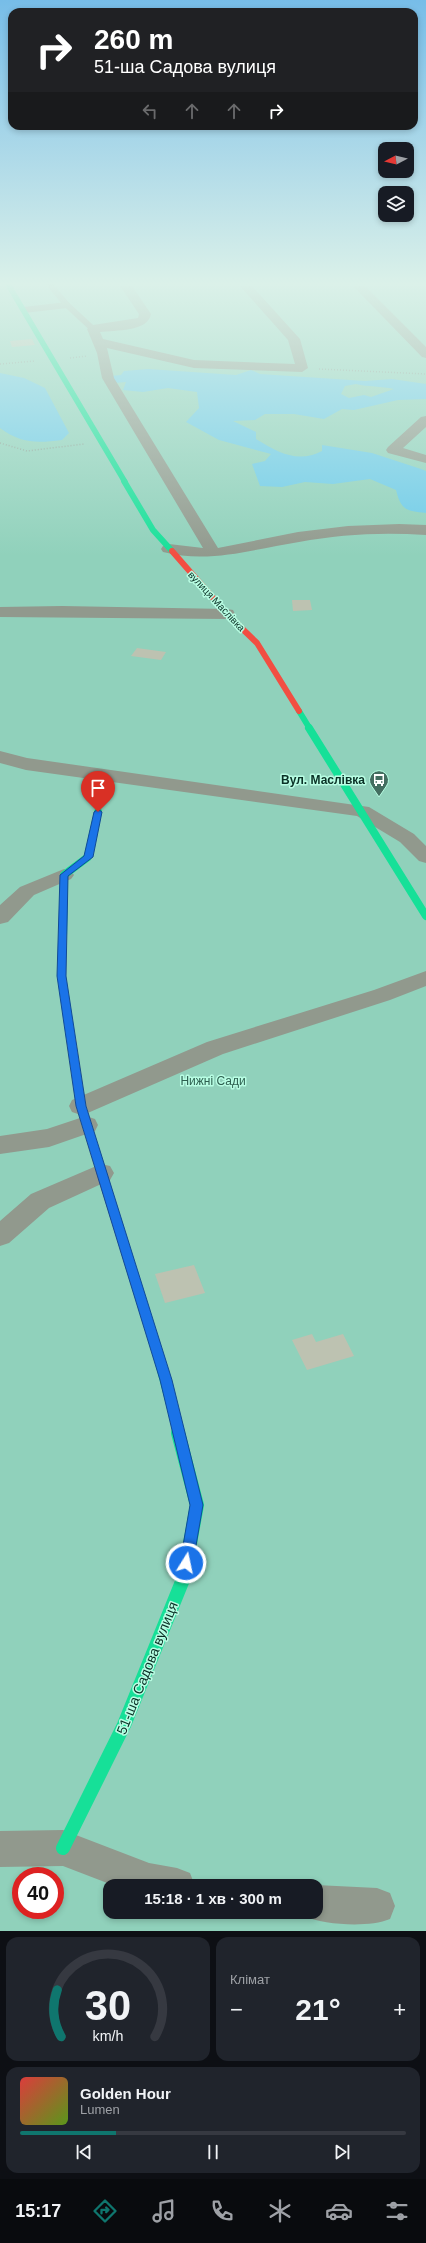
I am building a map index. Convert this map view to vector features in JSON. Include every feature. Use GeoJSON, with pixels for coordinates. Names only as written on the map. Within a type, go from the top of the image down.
{"type":"FeatureCollection","features":[{"type":"Feature","properties":{"kind":"street","name":"вулиця Маслівка"},"geometry":{"type":"LineString","coordinates":[[64,376],[153,530],[227,614],[257,643],[426,916]]}},
{"type":"Feature","properties":{"kind":"street"},"geometry":{"type":"LineString","coordinates":[[108,376],[110,383],[214,553]]}},
{"type":"Feature","properties":{"kind":"street"},"geometry":{"type":"LineString","coordinates":[[426,420],[393,450],[426,459]]}},
{"type":"Feature","properties":{"kind":"street"},"geometry":{"type":"LineString","coordinates":[[169,549],[214,553],[342,529],[399,527],[426,530]]}},
{"type":"Feature","properties":{"kind":"street"},"geometry":{"type":"LineString","coordinates":[[0,612],[62,611],[227,614]]}},
{"type":"Feature","properties":{"kind":"street"},"geometry":{"type":"LineString","coordinates":[[0,757],[26,764],[362,812],[416,839],[426,857]]}},
{"type":"Feature","properties":{"kind":"street"},"geometry":{"type":"LineString","coordinates":[[0,917],[27,891],[64,875],[88,857],[98,812]]}},
{"type":"Feature","properties":{"kind":"street","name":"51-ша Садова вулиця"},"geometry":{"type":"LineString","coordinates":[[63,1848],[124,1725],[184,1577],[196,1505],[166,1380],[84,1115],[62,976],[64,875]]}},
{"type":"Feature","properties":{"kind":"street"},"geometry":{"type":"LineString","coordinates":[[0,1145],[49,1138],[84,1115],[214,1048],[382,995],[426,978]]}},
{"type":"Feature","properties":{"kind":"street"},"geometry":{"type":"LineString","coordinates":[[0,1236],[40,1201],[101,1173]]}},
{"type":"Feature","properties":{"kind":"street"},"geometry":{"type":"LineString","coordinates":[[0,1848],[63,1848],[141,1879]]}},
{"type":"Feature","properties":{"kind":"street"},"geometry":{"type":"LineString","coordinates":[[323,1903],[377,1906]]}},
{"type":"Feature","properties":{"kind":"path"},"geometry":{"type":"LineString","coordinates":[[0,443],[27,451],[102,442]]}},
{"type":"Feature","properties":{"kind":"green space","name":"Нижні Сади"},"geometry":{"type":"Polygon","coordinates":[[[0,376],[426,376],[426,1931],[0,1931],[0,376]]]}},
{"type":"Feature","properties":{"kind":"water"},"geometry":{"type":"Polygon","coordinates":[[[0,376],[15,376],[24,378],[45,388],[69,433],[62,440],[37,442],[15,437],[0,428],[0,376]]]}},
{"type":"Feature","properties":{"kind":"water"},"geometry":{"type":"Polygon","coordinates":[[[111,376],[292,376],[365,381],[392,379],[426,384],[426,399],[398,400],[354,410],[342,409],[324,419],[294,414],[265,414],[255,420],[233,421],[256,432],[256,439],[288,455],[313,455],[322,451],[322,445],[372,453],[426,471],[426,513],[405,508],[400,502],[396,490],[370,479],[333,484],[305,482],[282,487],[260,486],[252,464],[265,461],[271,454],[219,440],[186,422],[199,408],[197,392],[168,388],[143,392],[123,390],[126,382],[115,383],[111,376]],[[356,384],[345,386],[341,394],[349,398],[364,395],[371,397],[394,389],[356,384]]]}},
{"type":"Feature","properties":{"kind":"building"},"geometry":{"type":"Polygon","coordinates":[[[292,600],[310,600],[312,610],[293,611],[292,600]]]}},
{"type":"Feature","properties":{"kind":"building"},"geometry":{"type":"Polygon","coordinates":[[[137,648],[166,652],[161,660],[131,656],[137,648]]]}},
{"type":"Feature","properties":{"kind":"building"},"geometry":{"type":"Polygon","coordinates":[[[194,1265],[205,1293],[165,1303],[155,1274],[194,1265]]]}},
{"type":"Feature","properties":{"kind":"building"},"geometry":{"type":"Polygon","coordinates":[[[312,1334],[316,1342],[343,1334],[354,1356],[307,1370],[292,1340],[312,1334]]]}},
{"type":"Feature","properties":{"kind":"traffic: fast"},"geometry":{"type":"LineString","coordinates":[[62,376],[153,530],[172,551]]}},
{"type":"Feature","properties":{"kind":"traffic: fast"},"geometry":{"type":"LineString","coordinates":[[299,711],[426,916]]}},
{"type":"Feature","properties":{"kind":"traffic: fast"},"geometry":{"type":"LineString","coordinates":[[63,936],[64,875],[88,857],[98,812]]}},
{"type":"Feature","properties":{"kind":"traffic: fast"},"geometry":{"type":"LineString","coordinates":[[63,1848],[124,1725],[184,1577],[197,1505],[158,1355]]}},
{"type":"Feature","properties":{"kind":"traffic: slow"},"geometry":{"type":"LineString","coordinates":[[63,936],[62,976],[81,1106],[100,1168]]}},
{"type":"Feature","properties":{"kind":"traffic: jam"},"geometry":{"type":"LineString","coordinates":[[172,551],[227,614],[257,643],[299,711]]}},
{"type":"Feature","properties":{"kind":"traffic: jam"},"geometry":{"type":"LineString","coordinates":[[100,1168],[158,1355]]}},
{"type":"Feature","properties":{"kind":"place","name":"Вул. Маслівка"},"geometry":{"type":"Point","coordinates":[379,797]}},
{"type":"Feature","properties":{"kind":"route"},"geometry":{"type":"LineString","coordinates":[[98,812],[88,857],[64,875],[62,976],[81,1106],[166,1380],[196,1505],[186,1563]]}}]}
